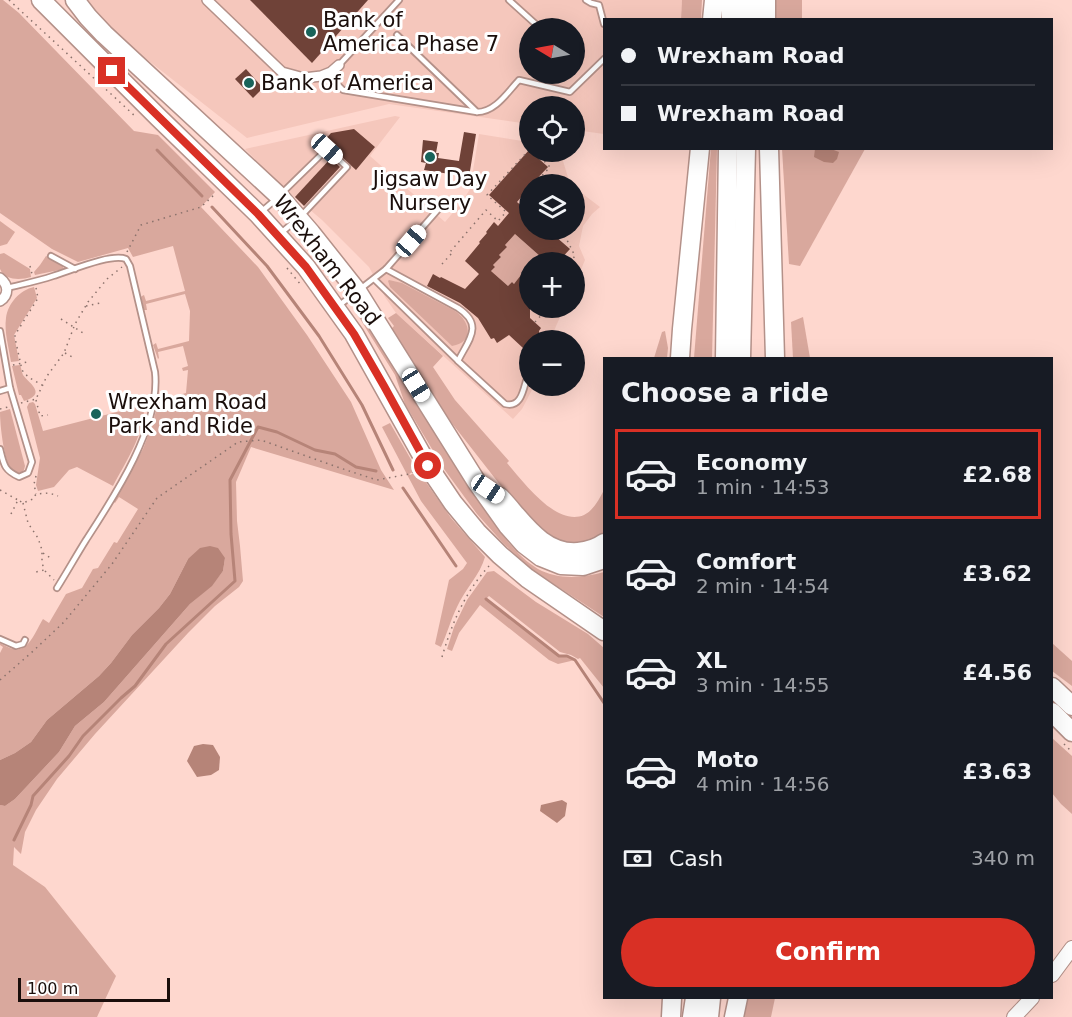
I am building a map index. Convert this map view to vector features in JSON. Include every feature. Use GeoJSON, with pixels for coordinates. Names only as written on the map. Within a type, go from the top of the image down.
{"type":"FeatureCollection","features":[{"type":"Feature","properties":{"kind":"highway","name":"Wrexham Road"},"geometry":{"type":"LineString","coordinates":[[41,0],[279,235],[306,267],[359,343],[434,475],[477,532],[500,555],[544,590],[603,630]]}},
{"type":"Feature","properties":{"kind":"highway","name":"Wrexham Road"},"geometry":{"type":"LineString","coordinates":[[75,0],[104,34],[279,196],[298,219],[357,291],[476,481],[508,526],[524,544],[541,557],[561,566],[583,567],[603,559]]}},
{"type":"Feature","properties":{"kind":"highway"},"geometry":{"type":"LineString","coordinates":[[712,18],[714,0]]}},
{"type":"Feature","properties":{"kind":"highway"},"geometry":{"type":"LineString","coordinates":[[730,18],[731,0]]}},
{"type":"Feature","properties":{"kind":"highway"},"geometry":{"type":"LineString","coordinates":[[748,18],[749,0]]}},
{"type":"Feature","properties":{"kind":"highway"},"geometry":{"type":"LineString","coordinates":[[766,0],[766,18]]}},
{"type":"Feature","properties":{"kind":"highway"},"geometry":{"type":"LineString","coordinates":[[678,357],[700,150]]}},
{"type":"Feature","properties":{"kind":"highway"},"geometry":{"type":"LineString","coordinates":[[725,357],[728,150]]}},
{"type":"Feature","properties":{"kind":"highway"},"geometry":{"type":"LineString","coordinates":[[741,357],[746,150]]}},
{"type":"Feature","properties":{"kind":"highway"},"geometry":{"type":"LineString","coordinates":[[769,150],[775,357]]}},
{"type":"Feature","properties":{"kind":"highway"},"geometry":{"type":"LineString","coordinates":[[476,481],[500,497],[530,531],[549,546],[574,552],[588,551],[603,544]]}},
{"type":"Feature","properties":{"kind":"highway"},"geometry":{"type":"LineString","coordinates":[[1053,688],[1072,706]]}},
{"type":"Feature","properties":{"kind":"highway"},"geometry":{"type":"LineString","coordinates":[[1053,713],[1072,732]]}},
{"type":"Feature","properties":{"kind":"highway"},"geometry":{"type":"LineString","coordinates":[[670,1017],[672,999]]}},
{"type":"Feature","properties":{"kind":"highway"},"geometry":{"type":"LineString","coordinates":[[692,1017],[695,999]]}},
{"type":"Feature","properties":{"kind":"highway"},"geometry":{"type":"LineString","coordinates":[[709,1017],[711,999]]}},
{"type":"Feature","properties":{"kind":"highway"},"geometry":{"type":"LineString","coordinates":[[734,1017],[738,999]]}},
{"type":"Feature","properties":{"kind":"street"},"geometry":{"type":"LineString","coordinates":[[207,0],[282,72],[304,78],[321,76],[331,72],[339,65]]}},
{"type":"Feature","properties":{"kind":"street"},"geometry":{"type":"LineString","coordinates":[[0,278],[5,282],[7,288],[5,297],[0,301]]}},
{"type":"Feature","properties":{"kind":"street"},"geometry":{"type":"LineString","coordinates":[[1053,974],[1072,948]]}},
{"type":"Feature","properties":{"kind":"street"},"geometry":{"type":"LineString","coordinates":[[1014,1017],[1031,999]]}},
{"type":"Feature","properties":{"kind":"lane"},"geometry":{"type":"LineString","coordinates":[[339,65],[399,0]]}},
{"type":"Feature","properties":{"kind":"lane"},"geometry":{"type":"LineString","coordinates":[[509,0],[529,18]]}},
{"type":"Feature","properties":{"kind":"lane"},"geometry":{"type":"LineString","coordinates":[[586,0],[598,4],[603,21]]}},
{"type":"Feature","properties":{"kind":"lane"},"geometry":{"type":"LineString","coordinates":[[397,35],[477,112]]}},
{"type":"Feature","properties":{"kind":"lane"},"geometry":{"type":"LineString","coordinates":[[331,72],[334,81],[343,90],[485,112],[492,108],[519,80],[570,93],[603,60]]}},
{"type":"Feature","properties":{"kind":"lane"},"geometry":{"type":"LineString","coordinates":[[258,214],[327,149],[346,167],[298,219],[279,235]]}},
{"type":"Feature","properties":{"kind":"lane"},"geometry":{"type":"LineString","coordinates":[[336,308],[386,269],[442,205]]}},
{"type":"Feature","properties":{"kind":"lane"},"geometry":{"type":"LineString","coordinates":[[51,256],[75,269]]}},
{"type":"Feature","properties":{"kind":"lane"},"geometry":{"type":"LineString","coordinates":[[7,288],[116,257],[126,260],[155,372],[156,389],[149,421],[138,448],[123,478],[58,585]]}},
{"type":"Feature","properties":{"kind":"lane"},"geometry":{"type":"LineString","coordinates":[[386,269],[458,308],[471,320],[472,335],[458,361]]}},
{"type":"Feature","properties":{"kind":"lane"},"geometry":{"type":"LineString","coordinates":[[374,279],[505,404],[510,406],[514,404],[520,396]]}},
{"type":"Feature","properties":{"kind":"lane"},"geometry":{"type":"LineString","coordinates":[[0,332],[10,388],[32,462],[28,473],[19,477],[9,473],[0,449]]}},
{"type":"Feature","properties":{"kind":"lane"},"geometry":{"type":"LineString","coordinates":[[0,391],[10,388]]}},
{"type":"Feature","properties":{"kind":"lane"},"geometry":{"type":"LineString","coordinates":[[0,639],[16,646],[23,644],[25,640]]}},
{"type":"Feature","properties":{"kind":"path"},"geometry":{"type":"LineString","coordinates":[[9,0],[136,117]]}},
{"type":"Feature","properties":{"kind":"path"},"geometry":{"type":"LineString","coordinates":[[442,264],[486,210],[498,221],[506,212],[487,195],[519,160]]}},
{"type":"Feature","properties":{"kind":"path"},"geometry":{"type":"LineString","coordinates":[[543,174],[550,167],[545,162]]}},
{"type":"Feature","properties":{"kind":"path"},"geometry":{"type":"LineString","coordinates":[[48,415],[40,416],[36,399],[47,376],[64,353],[74,327],[86,306],[107,279],[126,260],[141,225],[201,207],[219,190]]}},
{"type":"Feature","properties":{"kind":"path"},"geometry":{"type":"LineString","coordinates":[[282,263],[304,290]]}},
{"type":"Feature","properties":{"kind":"path"},"geometry":{"type":"LineString","coordinates":[[30,266],[38,298],[15,337],[22,370],[43,385]]}},
{"type":"Feature","properties":{"kind":"path"},"geometry":{"type":"LineString","coordinates":[[86,306],[100,303]]}},
{"type":"Feature","properties":{"kind":"path"},"geometry":{"type":"LineString","coordinates":[[535,322],[539,318]]}},
{"type":"Feature","properties":{"kind":"path"},"geometry":{"type":"LineString","coordinates":[[61,320],[83,333]]}},
{"type":"Feature","properties":{"kind":"path"},"geometry":{"type":"LineString","coordinates":[[64,353],[74,358]]}},
{"type":"Feature","properties":{"kind":"path"},"geometry":{"type":"LineString","coordinates":[[39,393],[45,396]]}},
{"type":"Feature","properties":{"kind":"path"},"geometry":{"type":"LineString","coordinates":[[0,409],[36,399]]}},
{"type":"Feature","properties":{"kind":"path"},"geometry":{"type":"LineString","coordinates":[[0,680],[64,622],[112,564],[157,498],[238,442],[261,440],[378,480],[416,471]]}},
{"type":"Feature","properties":{"kind":"path"},"geometry":{"type":"LineString","coordinates":[[0,490],[23,503],[28,524],[38,538],[44,570],[58,585]]}},
{"type":"Feature","properties":{"kind":"path"},"geometry":{"type":"LineString","coordinates":[[23,503],[33,499],[36,494],[49,493],[58,496]]}},
{"type":"Feature","properties":{"kind":"path"},"geometry":{"type":"LineString","coordinates":[[11,514],[18,500]]}},
{"type":"Feature","properties":{"kind":"path"},"geometry":{"type":"LineString","coordinates":[[42,552],[52,559]]}},
{"type":"Feature","properties":{"kind":"path"},"geometry":{"type":"LineString","coordinates":[[442,657],[450,630],[464,600],[487,568],[500,555]]}},
{"type":"Feature","properties":{"kind":"path"},"geometry":{"type":"LineString","coordinates":[[36,572],[44,570]]}},
{"type":"Feature","properties":{"kind":"shaded area"},"geometry":{"type":"Polygon","coordinates":[[[0,0],[19,13],[134,131],[158,135],[215,192],[201,207],[258,267],[307,335],[351,402],[381,470],[394,490],[251,447],[236,482],[243,581],[188,633],[95,734],[57,779],[36,810],[25,832],[21,854],[14,847],[13,865],[45,887],[116,976],[97,1017],[0,1017],[0,805],[5,806],[15,799],[59,752],[75,726],[104,702],[190,604],[212,585],[223,571],[225,558],[188,559],[170,594],[132,635],[99,676],[47,720],[31,742],[0,760],[0,653],[3,647],[0,643],[11,649],[23,648],[28,644],[43,619],[49,623],[66,594],[82,588],[93,569],[98,568],[114,542],[117,543],[138,509],[119,497],[115,503],[113,501],[143,449],[153,423],[160,394],[163,392],[165,399],[186,393],[188,370],[183,371],[182,368],[188,366],[183,346],[158,352],[158,359],[153,345],[156,343],[158,349],[189,341],[190,311],[185,294],[146,304],[147,310],[144,310],[141,297],[144,295],[146,301],[185,291],[173,246],[133,257],[128,248],[78,262],[52,249],[0,213],[0,0]]]}},
{"type":"Feature","properties":{"kind":"shaded area"},"geometry":{"type":"Polygon","coordinates":[[[75,0],[682,0],[681,18],[603,18],[603,134],[585,131],[585,96],[519,96],[519,123],[389,104],[247,138],[79,6],[75,0]]]}},
{"type":"Feature","properties":{"kind":"shaded area"},"geometry":{"type":"Polygon","coordinates":[[[682,0],[702,0],[701,18],[681,18],[682,0]]]}},
{"type":"Feature","properties":{"kind":"shaded area"},"geometry":{"type":"Polygon","coordinates":[[[774,0],[802,0],[802,18],[775,18],[774,0]]]}},
{"type":"Feature","properties":{"kind":"shaded area"},"geometry":{"type":"Polygon","coordinates":[[[395,116],[400,117],[370,156],[445,222],[470,189],[479,134],[519,140],[519,162],[563,162],[567,174],[519,174],[519,240],[580,240],[579,246],[582,252],[519,252],[519,318],[560,318],[554,330],[519,330],[519,396],[529,396],[513,419],[396,313],[369,267],[322,220],[276,181],[245,149],[395,116]]]}},
{"type":"Feature","properties":{"kind":"shaded area"},"geometry":{"type":"Polygon","coordinates":[[[711,150],[717,150],[712,357],[694,357],[711,150]]]}},
{"type":"Feature","properties":{"kind":"shaded area"},"geometry":{"type":"Polygon","coordinates":[[[782,150],[864,150],[800,266],[789,264],[782,150]]]}},
{"type":"Feature","properties":{"kind":"shaded area"},"geometry":{"type":"Polygon","coordinates":[[[815,150],[839,152],[833,163],[814,157],[815,150]]]}},
{"type":"Feature","properties":{"kind":"shaded area"},"geometry":{"type":"Polygon","coordinates":[[[585,196],[600,207],[585,223],[585,196]]]}},
{"type":"Feature","properties":{"kind":"shaded area"},"geometry":{"type":"Polygon","coordinates":[[[0,221],[15,232],[7,244],[0,246],[0,221]]]}},
{"type":"Feature","properties":{"kind":"shaded area"},"geometry":{"type":"Polygon","coordinates":[[[515,234],[519,240],[535,252],[519,252],[519,278],[514,284],[512,282],[508,286],[491,271],[495,267],[493,265],[501,257],[499,255],[507,247],[505,245],[515,234]]]}},
{"type":"Feature","properties":{"kind":"shaded area"},"geometry":{"type":"Polygon","coordinates":[[[4,253],[30,269],[31,277],[14,279],[2,273],[0,254],[4,253]]]}},
{"type":"Feature","properties":{"kind":"shaded area"},"geometry":{"type":"Polygon","coordinates":[[[46,256],[61,263],[64,269],[35,275],[34,272],[46,256]]]}},
{"type":"Feature","properties":{"kind":"shaded area"},"geometry":{"type":"Polygon","coordinates":[[[389,280],[402,283],[460,315],[468,331],[464,340],[452,346],[390,287],[389,280]]]}},
{"type":"Feature","properties":{"kind":"shaded area"},"geometry":{"type":"Polygon","coordinates":[[[34,287],[37,298],[14,335],[19,361],[11,362],[6,329],[7,312],[12,302],[20,294],[34,287]]]}},
{"type":"Feature","properties":{"kind":"shaded area"},"geometry":{"type":"Polygon","coordinates":[[[359,311],[431,427],[511,546],[529,563],[546,573],[579,577],[603,572],[603,616],[531,569],[477,514],[444,469],[405,404],[395,375],[357,314],[359,311]]]}},
{"type":"Feature","properties":{"kind":"shaded area"},"geometry":{"type":"Polygon","coordinates":[[[396,313],[443,356],[433,367],[455,400],[509,461],[507,463],[522,480],[552,509],[573,517],[584,515],[596,504],[603,492],[603,536],[596,542],[570,546],[545,536],[508,495],[451,422],[391,329],[394,326],[388,318],[396,313]]]}},
{"type":"Feature","properties":{"kind":"shaded area"},"geometry":{"type":"Polygon","coordinates":[[[803,317],[810,357],[793,357],[791,322],[803,317]]]}},
{"type":"Feature","properties":{"kind":"shaded area"},"geometry":{"type":"Polygon","coordinates":[[[665,331],[667,357],[654,357],[662,332],[665,331]]]}},
{"type":"Feature","properties":{"kind":"shaded area"},"geometry":{"type":"Polygon","coordinates":[[[20,365],[23,375],[36,392],[24,401],[19,395],[12,366],[20,365]]]}},
{"type":"Feature","properties":{"kind":"shaded area"},"geometry":{"type":"Polygon","coordinates":[[[33,402],[43,431],[144,405],[138,437],[113,486],[77,467],[69,470],[54,487],[38,491],[36,485],[40,458],[27,407],[33,402]]]}},
{"type":"Feature","properties":{"kind":"shaded area"},"geometry":{"type":"Polygon","coordinates":[[[10,409],[25,466],[22,472],[13,474],[5,453],[0,418],[0,412],[10,409]]]}},
{"type":"Feature","properties":{"kind":"shaded area"},"geometry":{"type":"Polygon","coordinates":[[[390,423],[417,470],[409,474],[418,471],[451,518],[485,557],[480,570],[457,607],[441,647],[435,644],[449,580],[467,563],[421,501],[382,427],[390,423]]]}},
{"type":"Feature","properties":{"kind":"shaded area"},"geometry":{"type":"Polygon","coordinates":[[[210,546],[218,548],[225,558],[223,571],[212,586],[190,604],[104,702],[75,726],[59,752],[15,799],[5,806],[0,805],[0,760],[31,742],[47,720],[99,676],[132,635],[170,594],[188,559],[200,548],[210,546]]]}},
{"type":"Feature","properties":{"kind":"shaded area"},"geometry":{"type":"Polygon","coordinates":[[[494,571],[536,602],[588,634],[603,647],[603,687],[580,658],[560,652],[489,596],[486,599],[558,656],[567,656],[575,660],[558,664],[549,660],[480,605],[459,633],[452,651],[447,649],[454,627],[467,600],[487,572],[494,571]]]}},
{"type":"Feature","properties":{"kind":"shaded area"},"geometry":{"type":"Polygon","coordinates":[[[1053,644],[1072,661],[1072,686],[1053,672],[1053,644]]]}},
{"type":"Feature","properties":{"kind":"shaded area"},"geometry":{"type":"Polygon","coordinates":[[[1053,739],[1072,756],[1072,814],[1053,794],[1053,739]]]}},
{"type":"Feature","properties":{"kind":"shaded area"},"geometry":{"type":"Polygon","coordinates":[[[213,745],[220,757],[219,770],[211,775],[197,777],[187,761],[194,746],[213,745]]]}},
{"type":"Feature","properties":{"kind":"shaded area"},"geometry":{"type":"Polygon","coordinates":[[[562,800],[567,803],[565,816],[557,823],[540,811],[541,805],[562,800]]]}},
{"type":"Feature","properties":{"kind":"shaded area"},"geometry":{"type":"Polygon","coordinates":[[[746,999],[775,999],[771,1017],[743,1017],[746,999]]]}},
{"type":"Feature","properties":{"kind":"building","name":"Bank of America Phase 7"},"geometry":{"type":"Polygon","coordinates":[[[250,0],[368,0],[312,63],[250,0]]]}},
{"type":"Feature","properties":{"kind":"building","name":"Bank of America"},"geometry":{"type":"Polygon","coordinates":[[[246,69],[263,88],[253,98],[235,79],[246,69]]]}},
{"type":"Feature","properties":{"kind":"building"},"geometry":{"type":"Polygon","coordinates":[[[354,129],[375,147],[356,170],[323,142],[331,133],[354,129]]]}},
{"type":"Feature","properties":{"kind":"building","name":"Jigsaw Day Nursery"},"geometry":{"type":"Polygon","coordinates":[[[464,132],[476,134],[469,177],[424,170],[426,163],[421,162],[423,140],[438,142],[436,153],[439,153],[438,158],[459,161],[464,132]]]}},
{"type":"Feature","properties":{"kind":"building"},"geometry":{"type":"Polygon","coordinates":[[[331,158],[340,167],[304,206],[295,197],[331,158]]]}},
{"type":"Feature","properties":{"kind":"building"},"geometry":{"type":"Polygon","coordinates":[[[519,161],[542,162],[548,167],[541,174],[519,174],[519,200],[517,202],[519,204],[519,238],[515,234],[505,245],[507,247],[499,255],[501,257],[493,265],[495,267],[491,271],[508,286],[512,282],[514,284],[519,278],[519,318],[530,318],[541,328],[540,330],[519,330],[519,344],[509,335],[497,343],[494,338],[491,339],[478,318],[460,303],[427,286],[433,274],[465,289],[479,274],[465,261],[494,222],[498,226],[509,213],[489,195],[519,161]]]}},
{"type":"Feature","properties":{"kind":"building"},"geometry":{"type":"Polygon","coordinates":[[[522,240],[560,240],[570,249],[567,252],[535,252],[522,240]]]}},
{"type":"Feature","properties":{"kind":"waterway"},"geometry":{"type":"LineString","coordinates":[[157,150],[202,196]]}},
{"type":"Feature","properties":{"kind":"waterway"},"geometry":{"type":"LineString","coordinates":[[212,207],[267,266],[319,336],[362,405],[393,470]]}},
{"type":"Feature","properties":{"kind":"waterway"},"geometry":{"type":"LineString","coordinates":[[14,840],[33,796],[69,756],[83,736],[135,686],[166,644],[235,581],[230,480],[258,427],[277,432],[315,450],[335,454],[356,467],[376,471]]}},
{"type":"Feature","properties":{"kind":"waterway"},"geometry":{"type":"LineString","coordinates":[[403,488],[456,566]]}},
{"type":"Feature","properties":{"kind":"waterway"},"geometry":{"type":"LineString","coordinates":[[486,599],[559,656],[567,656],[575,660],[603,702]]}},
{"type":"Feature","properties":{"kind":"place","name":"Bank of America Phase 7"},"geometry":{"type":"Point","coordinates":[311,32]}},
{"type":"Feature","properties":{"kind":"place","name":"Bank of America"},"geometry":{"type":"Point","coordinates":[249,83]}},
{"type":"Feature","properties":{"kind":"place","name":"Jigsaw Day Nursery"},"geometry":{"type":"Point","coordinates":[430,157]}},
{"type":"Feature","properties":{"kind":"place","name":"Wrexham Road Park and Ride"},"geometry":{"type":"Point","coordinates":[96,414]}},
{"type":"Feature","properties":{"kind":"route"},"geometry":{"type":"LineString","coordinates":[[112,71],[279,235],[306,267],[354,334],[428,466]]}}]}
